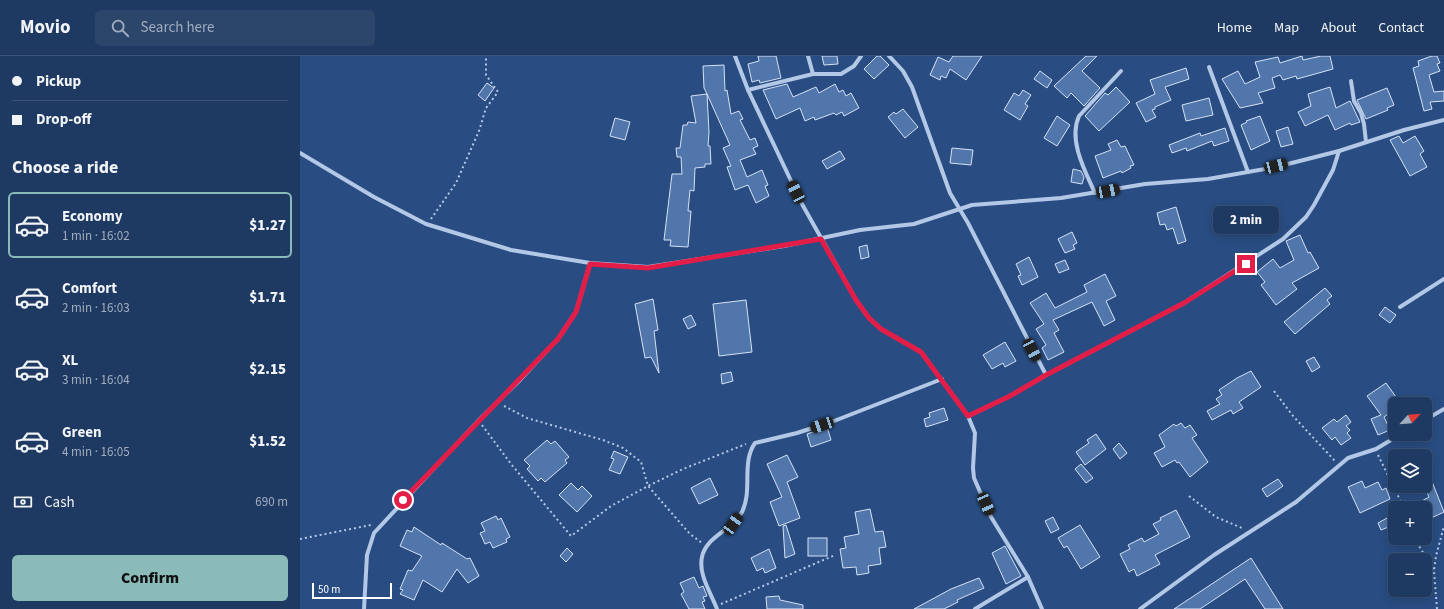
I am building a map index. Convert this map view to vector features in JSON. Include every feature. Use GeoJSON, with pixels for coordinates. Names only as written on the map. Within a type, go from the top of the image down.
{"type":"FeatureCollection","features":[{"type":"Feature","properties":{"kind":"street"},"geometry":{"type":"LineString","coordinates":[[734,56],[748,90],[799,197],[856,300],[869,318],[881,329],[921,352],[968,416],[975,433],[973,468],[974,478],[991,517],[1028,577],[1042,609]]}},
{"type":"Feature","properties":{"kind":"street"},"geometry":{"type":"LineString","coordinates":[[808,56],[813,74]]}},
{"type":"Feature","properties":{"kind":"street"},"geometry":{"type":"LineString","coordinates":[[748,90],[813,74],[841,74],[854,66],[861,56]]}},
{"type":"Feature","properties":{"kind":"street"},"geometry":{"type":"LineString","coordinates":[[889,56],[903,71],[912,87],[950,192],[1046,375]]}},
{"type":"Feature","properties":{"kind":"street"},"geometry":{"type":"LineString","coordinates":[[1208,67],[1248,172]]}},
{"type":"Feature","properties":{"kind":"street"},"geometry":{"type":"LineString","coordinates":[[1095,193],[1077,144],[1075,125],[1079,116],[1121,71]]}},
{"type":"Feature","properties":{"kind":"street"},"geometry":{"type":"LineString","coordinates":[[1351,81],[1354,101],[1361,113],[1364,124],[1366,142]]}},
{"type":"Feature","properties":{"kind":"street"},"geometry":{"type":"LineString","coordinates":[[300,153],[374,197],[426,224],[511,250],[590,264],[648,268],[821,239],[866,229],[914,224],[960,209],[990,203],[1061,198],[1145,184],[1208,179],[1248,172],[1339,151],[1404,130],[1444,120]]}},
{"type":"Feature","properties":{"kind":"street"},"geometry":{"type":"LineString","coordinates":[[968,416],[1010,396],[1046,375],[1184,303],[1283,239],[1306,218],[1318,200],[1333,170],[1339,151]]}},
{"type":"Feature","properties":{"kind":"street"},"geometry":{"type":"LineString","coordinates":[[364,609],[367,555],[374,533],[479,420],[558,339],[576,312],[590,264]]}},
{"type":"Feature","properties":{"kind":"street"},"geometry":{"type":"LineString","coordinates":[[1400,307],[1444,279]]}},
{"type":"Feature","properties":{"kind":"street"},"geometry":{"type":"LineString","coordinates":[[711,609],[717,607],[701,567],[702,556],[706,546],[733,524],[742,512],[747,494],[748,463],[751,449],[755,443],[797,434],[942,379]]}},
{"type":"Feature","properties":{"kind":"street"},"geometry":{"type":"LineString","coordinates":[[1432,416],[1444,409]]}},
{"type":"Feature","properties":{"kind":"street"},"geometry":{"type":"LineString","coordinates":[[1140,609],[1174,582],[1296,502],[1348,458],[1376,448],[1389,441]]}},
{"type":"Feature","properties":{"kind":"street"},"geometry":{"type":"LineString","coordinates":[[975,609],[1028,577]]}},
{"type":"Feature","properties":{"kind":"path"},"geometry":{"type":"LineString","coordinates":[[426,224],[456,183],[474,144],[486,108],[498,92],[486,75],[486,56]]}},
{"type":"Feature","properties":{"kind":"path"},"geometry":{"type":"LineString","coordinates":[[1274,391],[1310,436],[1340,466]]}},
{"type":"Feature","properties":{"kind":"path"},"geometry":{"type":"LineString","coordinates":[[497,403],[527,418],[603,440],[623,448],[640,462],[648,486],[690,534],[706,546]]}},
{"type":"Feature","properties":{"kind":"path"},"geometry":{"type":"LineString","coordinates":[[479,420],[511,464],[570,536],[611,506],[648,486],[683,469],[743,445],[755,443]]}},
{"type":"Feature","properties":{"kind":"path"},"geometry":{"type":"LineString","coordinates":[[1376,448],[1384,469],[1400,501]]}},
{"type":"Feature","properties":{"kind":"path"},"geometry":{"type":"LineString","coordinates":[[1188,496],[1222,521],[1250,531]]}},
{"type":"Feature","properties":{"kind":"path"},"geometry":{"type":"LineString","coordinates":[[300,539],[382,523]]}},
{"type":"Feature","properties":{"kind":"path"},"geometry":{"type":"LineString","coordinates":[[1437,609],[1434,571],[1436,556],[1444,526]]}},
{"type":"Feature","properties":{"kind":"path"},"geometry":{"type":"LineString","coordinates":[[1418,545],[1434,571]]}},
{"type":"Feature","properties":{"kind":"path"},"geometry":{"type":"LineString","coordinates":[[717,607],[834,555]]}},
{"type":"Feature","properties":{"kind":"building"},"geometry":{"type":"Polygon","coordinates":[[[758,56],[776,56],[781,78],[760,83],[759,80],[752,82],[748,64],[759,61],[758,56]]]}},
{"type":"Feature","properties":{"kind":"building"},"geometry":{"type":"Polygon","coordinates":[[[822,56],[837,56],[838,64],[824,65],[822,56]]]}},
{"type":"Feature","properties":{"kind":"building"},"geometry":{"type":"Polygon","coordinates":[[[877,56],[880,56],[889,65],[874,79],[864,69],[877,56]]]}},
{"type":"Feature","properties":{"kind":"building"},"geometry":{"type":"Polygon","coordinates":[[[953,56],[982,56],[966,80],[950,69],[946,78],[941,76],[940,80],[930,75],[938,57],[949,62],[953,56]]]}},
{"type":"Feature","properties":{"kind":"building"},"geometry":{"type":"Polygon","coordinates":[[[1086,56],[1097,56],[1082,71],[1100,88],[1084,106],[1071,93],[1067,98],[1054,86],[1086,56]]]}},
{"type":"Feature","properties":{"kind":"building"},"geometry":{"type":"Polygon","coordinates":[[[1302,56],[1303,60],[1321,56],[1330,56],[1333,69],[1297,79],[1296,76],[1283,80],[1280,75],[1272,78],[1275,88],[1258,93],[1263,103],[1240,108],[1222,79],[1238,71],[1245,84],[1260,77],[1255,62],[1278,57],[1280,63],[1302,56]]]}},
{"type":"Feature","properties":{"kind":"building"},"geometry":{"type":"Polygon","coordinates":[[[1432,56],[1437,56],[1440,63],[1437,64],[1440,71],[1429,75],[1434,92],[1444,91],[1444,101],[1430,102],[1432,109],[1424,111],[1413,68],[1419,66],[1418,61],[1432,56]]]}},
{"type":"Feature","properties":{"kind":"building"},"geometry":{"type":"Polygon","coordinates":[[[724,65],[725,91],[727,90],[731,114],[739,111],[743,119],[740,120],[750,140],[755,138],[758,146],[753,148],[756,154],[740,160],[747,177],[762,170],[768,185],[765,186],[769,196],[756,203],[748,185],[735,190],[727,167],[731,166],[723,148],[730,145],[704,88],[703,66],[724,65]]]}},
{"type":"Feature","properties":{"kind":"building"},"geometry":{"type":"Polygon","coordinates":[[[1186,68],[1189,79],[1165,87],[1171,100],[1155,107],[1155,109],[1152,110],[1156,117],[1146,122],[1136,103],[1155,94],[1150,80],[1186,68]]]}},
{"type":"Feature","properties":{"kind":"building"},"geometry":{"type":"Polygon","coordinates":[[[1040,71],[1052,80],[1047,88],[1034,79],[1040,71]]]}},
{"type":"Feature","properties":{"kind":"building"},"geometry":{"type":"Polygon","coordinates":[[[487,83],[494,88],[485,101],[478,95],[487,83]]]}},
{"type":"Feature","properties":{"kind":"building"},"geometry":{"type":"Polygon","coordinates":[[[787,84],[793,97],[816,87],[819,93],[835,84],[839,92],[843,90],[846,96],[851,93],[859,108],[844,116],[842,112],[836,115],[834,113],[815,120],[814,117],[805,121],[800,108],[776,119],[763,90],[787,84]]]}},
{"type":"Feature","properties":{"kind":"building"},"geometry":{"type":"Polygon","coordinates":[[[1116,87],[1130,102],[1099,131],[1085,116],[1105,93],[1108,95],[1116,87]]]}},
{"type":"Feature","properties":{"kind":"building"},"geometry":{"type":"Polygon","coordinates":[[[1330,87],[1336,108],[1350,101],[1360,122],[1351,125],[1350,123],[1335,130],[1328,115],[1305,126],[1298,112],[1311,106],[1308,94],[1330,87]]]}},
{"type":"Feature","properties":{"kind":"building"},"geometry":{"type":"Polygon","coordinates":[[[1387,88],[1394,105],[1387,108],[1388,110],[1366,119],[1357,100],[1387,88]]]}},
{"type":"Feature","properties":{"kind":"building"},"geometry":{"type":"Polygon","coordinates":[[[1023,90],[1031,95],[1025,104],[1028,106],[1020,120],[1004,110],[1014,93],[1019,96],[1023,90]]]}},
{"type":"Feature","properties":{"kind":"building"},"geometry":{"type":"Polygon","coordinates":[[[707,94],[709,132],[708,146],[710,146],[711,164],[705,164],[705,167],[695,168],[694,191],[690,190],[688,211],[691,211],[688,247],[670,246],[671,240],[664,240],[672,174],[682,174],[681,157],[677,157],[676,148],[680,148],[683,125],[687,125],[688,122],[696,123],[691,96],[707,94]]]}},
{"type":"Feature","properties":{"kind":"building"},"geometry":{"type":"Polygon","coordinates":[[[1209,98],[1213,115],[1186,121],[1182,105],[1209,98]]]}},
{"type":"Feature","properties":{"kind":"building"},"geometry":{"type":"Polygon","coordinates":[[[903,109],[918,127],[905,138],[888,117],[894,112],[896,114],[903,109]]]}},
{"type":"Feature","properties":{"kind":"building"},"geometry":{"type":"Polygon","coordinates":[[[1057,116],[1070,125],[1057,146],[1044,138],[1057,116]]]}},
{"type":"Feature","properties":{"kind":"building"},"geometry":{"type":"Polygon","coordinates":[[[1260,116],[1270,141],[1251,150],[1241,125],[1247,122],[1246,121],[1260,116]]]}},
{"type":"Feature","properties":{"kind":"building"},"geometry":{"type":"Polygon","coordinates":[[[615,118],[630,122],[625,140],[610,136],[615,118]]]}},
{"type":"Feature","properties":{"kind":"building"},"geometry":{"type":"Polygon","coordinates":[[[1288,127],[1293,144],[1281,147],[1276,131],[1288,127]]]}},
{"type":"Feature","properties":{"kind":"building"},"geometry":{"type":"Polygon","coordinates":[[[1225,128],[1229,141],[1214,146],[1212,141],[1187,151],[1186,148],[1172,153],[1169,145],[1200,133],[1201,136],[1225,128]]]}},
{"type":"Feature","properties":{"kind":"building"},"geometry":{"type":"Polygon","coordinates":[[[1399,136],[1403,143],[1415,136],[1424,151],[1420,154],[1427,167],[1410,176],[1390,140],[1399,136]]]}},
{"type":"Feature","properties":{"kind":"building"},"geometry":{"type":"Polygon","coordinates":[[[1117,140],[1121,147],[1125,146],[1134,165],[1130,166],[1131,168],[1122,173],[1121,171],[1103,178],[1095,156],[1111,150],[1108,144],[1117,140]]]}},
{"type":"Feature","properties":{"kind":"building"},"geometry":{"type":"Polygon","coordinates":[[[952,148],[973,150],[971,165],[950,163],[952,148]]]}},
{"type":"Feature","properties":{"kind":"building"},"geometry":{"type":"Polygon","coordinates":[[[840,151],[845,159],[827,169],[822,161],[840,151]]]}},
{"type":"Feature","properties":{"kind":"building"},"geometry":{"type":"Polygon","coordinates":[[[1073,169],[1081,171],[1084,177],[1082,184],[1071,182],[1073,169]]]}},
{"type":"Feature","properties":{"kind":"building"},"geometry":{"type":"Polygon","coordinates":[[[1176,207],[1186,241],[1178,244],[1173,228],[1167,230],[1165,224],[1160,225],[1157,213],[1176,207]]]}},
{"type":"Feature","properties":{"kind":"building"},"geometry":{"type":"Polygon","coordinates":[[[1072,232],[1077,243],[1073,245],[1075,249],[1065,253],[1058,239],[1072,232]]]}},
{"type":"Feature","properties":{"kind":"building"},"geometry":{"type":"Polygon","coordinates":[[[1300,235],[1308,253],[1310,252],[1319,268],[1292,283],[1297,289],[1276,305],[1261,285],[1265,282],[1257,272],[1273,259],[1280,268],[1294,260],[1286,241],[1300,235]]]}},
{"type":"Feature","properties":{"kind":"building"},"geometry":{"type":"Polygon","coordinates":[[[867,245],[869,257],[861,259],[859,247],[867,245]]]}},
{"type":"Feature","properties":{"kind":"building"},"geometry":{"type":"Polygon","coordinates":[[[1029,257],[1038,277],[1022,285],[1018,276],[1021,275],[1016,264],[1029,257]]]}},
{"type":"Feature","properties":{"kind":"building"},"geometry":{"type":"Polygon","coordinates":[[[1065,260],[1069,269],[1059,273],[1055,264],[1065,260]]]}},
{"type":"Feature","properties":{"kind":"building"},"geometry":{"type":"Polygon","coordinates":[[[1105,274],[1116,296],[1106,301],[1115,320],[1104,326],[1092,302],[1053,320],[1059,330],[1054,333],[1064,352],[1048,360],[1042,348],[1046,345],[1036,329],[1044,324],[1030,303],[1046,293],[1055,308],[1087,292],[1084,285],[1105,274]]]}},
{"type":"Feature","properties":{"kind":"building"},"geometry":{"type":"Polygon","coordinates":[[[1325,288],[1332,296],[1327,300],[1330,304],[1295,334],[1284,322],[1325,288]]]}},
{"type":"Feature","properties":{"kind":"building"},"geometry":{"type":"Polygon","coordinates":[[[653,299],[658,330],[654,331],[659,373],[651,357],[645,358],[635,304],[653,299]]]}},
{"type":"Feature","properties":{"kind":"building"},"geometry":{"type":"Polygon","coordinates":[[[746,300],[752,352],[719,356],[713,304],[746,300]]]}},
{"type":"Feature","properties":{"kind":"building"},"geometry":{"type":"Polygon","coordinates":[[[1385,307],[1396,315],[1390,323],[1379,315],[1385,307]]]}},
{"type":"Feature","properties":{"kind":"building"},"geometry":{"type":"Polygon","coordinates":[[[691,315],[696,325],[688,329],[683,319],[691,315]]]}},
{"type":"Feature","properties":{"kind":"building"},"geometry":{"type":"Polygon","coordinates":[[[1005,342],[1016,361],[1005,367],[1003,363],[992,369],[983,355],[1005,342]]]}},
{"type":"Feature","properties":{"kind":"building"},"geometry":{"type":"Polygon","coordinates":[[[1314,357],[1320,367],[1312,372],[1306,361],[1314,357]]]}},
{"type":"Feature","properties":{"kind":"building"},"geometry":{"type":"Polygon","coordinates":[[[1251,371],[1261,387],[1239,402],[1243,408],[1233,414],[1231,410],[1212,420],[1207,411],[1220,404],[1216,399],[1222,395],[1219,390],[1251,371]]]}},
{"type":"Feature","properties":{"kind":"building"},"geometry":{"type":"Polygon","coordinates":[[[731,372],[733,381],[722,384],[721,374],[731,372]]]}},
{"type":"Feature","properties":{"kind":"building"},"geometry":{"type":"Polygon","coordinates":[[[1386,383],[1396,397],[1388,397],[1388,414],[1384,417],[1388,426],[1388,431],[1378,435],[1371,419],[1381,415],[1367,396],[1386,383]]]}},
{"type":"Feature","properties":{"kind":"building"},"geometry":{"type":"Polygon","coordinates":[[[944,408],[948,420],[926,427],[924,419],[930,417],[929,413],[944,408]]]}},
{"type":"Feature","properties":{"kind":"building"},"geometry":{"type":"Polygon","coordinates":[[[1346,415],[1351,422],[1346,426],[1350,430],[1347,433],[1351,438],[1341,445],[1335,437],[1332,440],[1322,428],[1334,419],[1337,422],[1346,415]]]}},
{"type":"Feature","properties":{"kind":"building"},"geometry":{"type":"Polygon","coordinates":[[[1181,423],[1185,428],[1190,425],[1197,435],[1192,438],[1208,462],[1190,477],[1179,462],[1177,463],[1175,460],[1162,467],[1154,453],[1165,447],[1159,435],[1174,424],[1176,426],[1181,423]]]}},
{"type":"Feature","properties":{"kind":"building"},"geometry":{"type":"Polygon","coordinates":[[[827,427],[831,440],[811,447],[807,434],[827,427]]]}},
{"type":"Feature","properties":{"kind":"building"},"geometry":{"type":"Polygon","coordinates":[[[1096,434],[1106,449],[1085,465],[1076,452],[1089,443],[1087,440],[1096,434]]]}},
{"type":"Feature","properties":{"kind":"building"},"geometry":{"type":"Polygon","coordinates":[[[547,440],[551,444],[555,441],[569,457],[565,460],[567,463],[545,482],[541,478],[538,481],[527,469],[530,466],[524,460],[547,440]]]}},
{"type":"Feature","properties":{"kind":"building"},"geometry":{"type":"Polygon","coordinates":[[[1119,443],[1127,453],[1120,459],[1113,449],[1119,443]]]}},
{"type":"Feature","properties":{"kind":"building"},"geometry":{"type":"Polygon","coordinates":[[[614,451],[628,457],[620,474],[609,470],[614,459],[611,458],[614,451]]]}},
{"type":"Feature","properties":{"kind":"building"},"geometry":{"type":"Polygon","coordinates":[[[787,455],[798,477],[787,482],[800,518],[779,526],[770,502],[782,497],[767,464],[787,455]]]}},
{"type":"Feature","properties":{"kind":"building"},"geometry":{"type":"Polygon","coordinates":[[[1081,464],[1093,478],[1086,483],[1075,469],[1081,464]]]}},
{"type":"Feature","properties":{"kind":"building"},"geometry":{"type":"Polygon","coordinates":[[[710,478],[718,495],[699,504],[691,488],[710,478]]]}},
{"type":"Feature","properties":{"kind":"building"},"geometry":{"type":"Polygon","coordinates":[[[1278,479],[1283,486],[1267,497],[1262,489],[1278,479]]]}},
{"type":"Feature","properties":{"kind":"building"},"geometry":{"type":"Polygon","coordinates":[[[1362,481],[1365,488],[1378,482],[1382,490],[1386,488],[1390,499],[1360,513],[1348,487],[1362,481]]]}},
{"type":"Feature","properties":{"kind":"building"},"geometry":{"type":"Polygon","coordinates":[[[1432,482],[1444,512],[1432,518],[1432,501],[1422,501],[1429,497],[1427,493],[1432,493],[1432,482]]]}},
{"type":"Feature","properties":{"kind":"building"},"geometry":{"type":"Polygon","coordinates":[[[571,483],[578,490],[582,486],[592,496],[577,512],[559,495],[571,483]]]}},
{"type":"Feature","properties":{"kind":"building"},"geometry":{"type":"Polygon","coordinates":[[[870,509],[875,532],[883,531],[886,547],[879,548],[881,564],[868,566],[869,573],[857,575],[856,567],[843,568],[840,549],[846,548],[844,537],[859,534],[855,512],[870,509]]]}},
{"type":"Feature","properties":{"kind":"building"},"geometry":{"type":"Polygon","coordinates":[[[1176,510],[1190,537],[1155,555],[1160,564],[1137,576],[1134,569],[1129,572],[1120,554],[1130,549],[1128,545],[1142,538],[1144,542],[1159,534],[1153,524],[1161,520],[1160,518],[1176,510]]]}},
{"type":"Feature","properties":{"kind":"building"},"geometry":{"type":"Polygon","coordinates":[[[496,516],[498,520],[501,518],[510,537],[506,539],[507,542],[493,548],[490,542],[485,544],[480,533],[485,531],[481,523],[496,516]]]}},
{"type":"Feature","properties":{"kind":"building"},"geometry":{"type":"Polygon","coordinates":[[[1053,517],[1059,529],[1051,533],[1045,521],[1053,517]]]}},
{"type":"Feature","properties":{"kind":"building"},"geometry":{"type":"Polygon","coordinates":[[[1387,518],[1388,527],[1381,530],[1378,523],[1387,518]]]}},
{"type":"Feature","properties":{"kind":"building"},"geometry":{"type":"Polygon","coordinates":[[[786,525],[795,554],[785,558],[783,526],[786,525]]]}},
{"type":"Feature","properties":{"kind":"building"},"geometry":{"type":"Polygon","coordinates":[[[1080,525],[1100,557],[1081,569],[1067,546],[1064,548],[1058,538],[1080,525]]]}},
{"type":"Feature","properties":{"kind":"building"},"geometry":{"type":"Polygon","coordinates":[[[414,527],[441,545],[442,543],[467,559],[470,558],[479,576],[468,583],[457,569],[442,592],[423,580],[414,600],[400,594],[403,590],[400,589],[408,570],[412,571],[422,556],[400,546],[407,530],[412,532],[414,527]]]}},
{"type":"Feature","properties":{"kind":"building"},"geometry":{"type":"Polygon","coordinates":[[[808,538],[827,538],[827,556],[808,556],[808,538]]]}},
{"type":"Feature","properties":{"kind":"building"},"geometry":{"type":"Polygon","coordinates":[[[1005,546],[1021,576],[1006,584],[992,553],[1005,546]]]}},
{"type":"Feature","properties":{"kind":"building"},"geometry":{"type":"Polygon","coordinates":[[[567,548],[573,554],[566,562],[560,556],[567,548]]]}},
{"type":"Feature","properties":{"kind":"building"},"geometry":{"type":"Polygon","coordinates":[[[769,549],[776,568],[765,573],[763,568],[757,571],[751,558],[769,549]]]}},
{"type":"Feature","properties":{"kind":"building"},"geometry":{"type":"Polygon","coordinates":[[[1251,558],[1283,609],[1265,609],[1245,579],[1200,609],[1174,609],[1251,558]]]}},
{"type":"Feature","properties":{"kind":"building"},"geometry":{"type":"Polygon","coordinates":[[[694,577],[699,588],[703,586],[707,596],[703,597],[705,601],[702,602],[705,609],[689,609],[681,594],[684,592],[680,583],[694,577]]]}},
{"type":"Feature","properties":{"kind":"building"},"geometry":{"type":"Polygon","coordinates":[[[979,578],[984,588],[957,600],[958,602],[944,609],[914,609],[951,589],[979,578]]]}},
{"type":"Feature","properties":{"kind":"building"},"geometry":{"type":"Polygon","coordinates":[[[779,596],[780,600],[803,605],[803,609],[767,609],[766,597],[779,596]]]}},
{"type":"Feature","properties":{"kind":"route"},"geometry":{"type":"LineString","coordinates":[[403,500],[558,339],[576,312],[590,264],[648,268],[821,239],[856,300],[869,318],[881,329],[914,346],[921,352],[968,416],[1010,396],[1046,375],[1184,303],[1246,264]]}}]}
